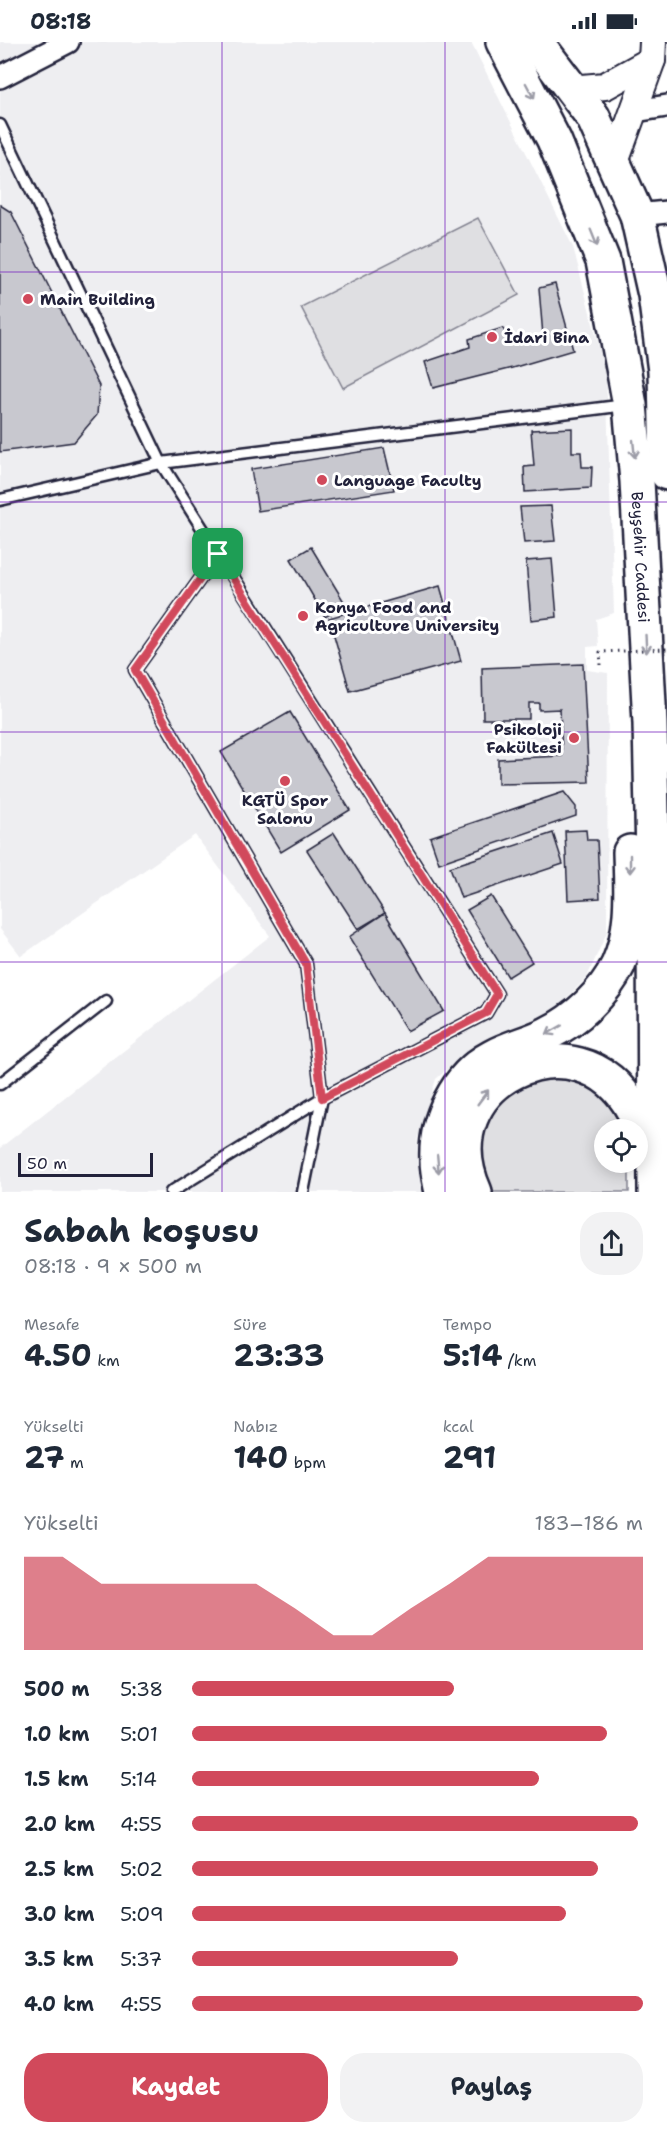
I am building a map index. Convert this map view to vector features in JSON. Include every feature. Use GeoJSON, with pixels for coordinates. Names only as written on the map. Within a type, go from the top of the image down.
{"type":"FeatureCollection","features":[{"type":"Feature","properties":{"kind":"main road"},"geometry":{"type":"LineString","coordinates":[[504,42],[554,140],[571,127],[593,117]]}},
{"type":"Feature","properties":{"kind":"main road"},"geometry":{"type":"LineString","coordinates":[[536,42],[593,117],[615,165],[652,213],[655,295],[666,371],[667,473]]}},
{"type":"Feature","properties":{"kind":"main road","name":"Beyşehir Caddesi"},"geometry":{"type":"LineString","coordinates":[[554,140],[603,261],[630,405],[637,481],[650,747],[654,916],[654,1192]]}},
{"type":"Feature","properties":{"kind":"main road"},"geometry":{"type":"LineString","coordinates":[[572,184],[602,177],[615,165]]}},
{"type":"Feature","properties":{"kind":"main road"},"geometry":{"type":"LineString","coordinates":[[442,1192],[436,1162],[437,1142],[447,1106],[466,1077],[491,1057],[546,1035],[574,1018],[600,993],[618,965],[630,922],[632,802],[641,762],[650,747]]}},
{"type":"Feature","properties":{"kind":"main road"},"geometry":{"type":"LineString","coordinates":[[475,1192],[465,1160],[465,1141],[469,1122],[477,1105],[488,1090],[519,1068],[537,1063],[556,1062],[575,1064],[593,1071],[623,1094],[634,1111],[641,1130],[654,1192]]}},
{"type":"Feature","properties":{"kind":"street"},"geometry":{"type":"LineString","coordinates":[[0,76],[68,42]]}},
{"type":"Feature","properties":{"kind":"street"},"geometry":{"type":"LineString","coordinates":[[570,89],[605,86],[652,51]]}},
{"type":"Feature","properties":{"kind":"street"},"geometry":{"type":"LineString","coordinates":[[615,165],[635,111],[652,51]]}},
{"type":"Feature","properties":{"kind":"street"},"geometry":{"type":"LineString","coordinates":[[593,117],[652,51]]}},
{"type":"Feature","properties":{"kind":"street"},"geometry":{"type":"LineString","coordinates":[[635,111],[667,106]]}},
{"type":"Feature","properties":{"kind":"lane"},"geometry":{"type":"LineString","coordinates":[[0,125],[161,463],[497,994],[486,1013],[322,1098],[171,1192]]}},
{"type":"Feature","properties":{"kind":"lane"},"geometry":{"type":"LineString","coordinates":[[0,500],[161,463],[630,405]]}},
{"type":"Feature","properties":{"kind":"lane"},"geometry":{"type":"LineString","coordinates":[[218,554],[135,670],[306,964],[322,1098],[303,1192]]}},
{"type":"Feature","properties":{"kind":"lane"},"geometry":{"type":"LineString","coordinates":[[0,1084],[106,1001]]}},
{"type":"Feature","properties":{"kind":"path"},"geometry":{"type":"LineString","coordinates":[[601,665],[600,652],[667,649]]}},
{"type":"Feature","properties":{"kind":"shaded area","name":"Konya Food and Agriculture University"},"geometry":{"type":"Polygon","coordinates":[[[0,42],[471,42],[573,247],[606,374],[614,613],[596,619],[598,646],[587,647],[587,670],[608,673],[607,932],[587,977],[548,1017],[470,1049],[436,1079],[417,1140],[425,1192],[0,1192],[0,1148],[270,936],[195,835],[21,956],[0,929],[0,42]]]}},
{"type":"Feature","properties":{"kind":"shaded area"},"geometry":{"type":"Polygon","coordinates":[[[478,218],[519,295],[343,388],[301,307],[478,218]]]}},
{"type":"Feature","properties":{"kind":"shaded area"},"geometry":{"type":"Polygon","coordinates":[[[521,1076],[592,1081],[616,1104],[622,1119],[594,1119],[594,1173],[629,1173],[629,1192],[482,1192],[479,1116],[521,1076]]]}},
{"type":"Feature","properties":{"kind":"building","name":"Main Building"},"geometry":{"type":"Polygon","coordinates":[[[0,205],[11,212],[99,386],[97,415],[74,442],[0,452],[0,205]]]}},
{"type":"Feature","properties":{"kind":"building","name":"İdari Bina"},"geometry":{"type":"Polygon","coordinates":[[[555,284],[573,350],[433,388],[425,362],[470,347],[469,339],[502,328],[518,344],[543,336],[539,288],[555,284]]]}},
{"type":"Feature","properties":{"kind":"building"},"geometry":{"type":"Polygon","coordinates":[[[572,428],[572,452],[581,452],[582,467],[592,467],[591,488],[525,492],[524,467],[534,466],[531,430],[572,428]]]}},
{"type":"Feature","properties":{"kind":"building","name":"Language Faculty"},"geometry":{"type":"Polygon","coordinates":[[[384,448],[394,490],[258,511],[251,469],[384,448]]]}},
{"type":"Feature","properties":{"kind":"building"},"geometry":{"type":"Polygon","coordinates":[[[551,506],[555,541],[524,543],[520,507],[551,506]]]}},
{"type":"Feature","properties":{"kind":"building"},"geometry":{"type":"Polygon","coordinates":[[[311,547],[346,605],[325,617],[291,559],[311,547]]]}},
{"type":"Feature","properties":{"kind":"building"},"geometry":{"type":"Polygon","coordinates":[[[552,559],[557,617],[531,620],[526,561],[552,559]]]}},
{"type":"Feature","properties":{"kind":"building"},"geometry":{"type":"Polygon","coordinates":[[[440,586],[461,661],[350,691],[329,618],[440,586]]]}},
{"type":"Feature","properties":{"kind":"building","name":"Psikoloji Fakültesi"},"geometry":{"type":"Polygon","coordinates":[[[583,664],[589,782],[498,784],[498,759],[562,756],[560,709],[539,710],[539,703],[529,703],[529,719],[483,719],[482,668],[583,664]]]}},
{"type":"Feature","properties":{"kind":"building","name":"KGTÜ Spor Salonu"},"geometry":{"type":"Polygon","coordinates":[[[290,712],[350,810],[281,852],[221,752],[290,712]]]}},
{"type":"Feature","properties":{"kind":"building"},"geometry":{"type":"Polygon","coordinates":[[[564,792],[576,807],[576,816],[439,863],[430,837],[564,792]]]}},
{"type":"Feature","properties":{"kind":"building"},"geometry":{"type":"Polygon","coordinates":[[[586,830],[587,840],[597,840],[600,898],[568,900],[565,831],[586,830]]]}},
{"type":"Feature","properties":{"kind":"building"},"geometry":{"type":"Polygon","coordinates":[[[334,833],[385,913],[358,929],[307,850],[334,833]]]}},
{"type":"Feature","properties":{"kind":"building"},"geometry":{"type":"Polygon","coordinates":[[[553,833],[563,864],[461,898],[450,867],[553,833]]]}},
{"type":"Feature","properties":{"kind":"building"},"geometry":{"type":"Polygon","coordinates":[[[491,896],[532,962],[508,977],[467,910],[491,896]]]}},
{"type":"Feature","properties":{"kind":"building"},"geometry":{"type":"Polygon","coordinates":[[[385,913],[444,1011],[407,1031],[349,937],[385,913]]]}},
{"type":"Feature","properties":{"kind":"place","name":"Main Building"},"geometry":{"type":"Point","coordinates":[28,299]}},
{"type":"Feature","properties":{"kind":"place","name":"İdari Bina"},"geometry":{"type":"Point","coordinates":[492,337]}},
{"type":"Feature","properties":{"kind":"place","name":"Language Faculty"},"geometry":{"type":"Point","coordinates":[322,480]}},
{"type":"Feature","properties":{"kind":"place","name":"Konya Food and Agriculture University"},"geometry":{"type":"Point","coordinates":[303,616]}},
{"type":"Feature","properties":{"kind":"place","name":"Psikoloji Fakültesi"},"geometry":{"type":"Point","coordinates":[574,738]}},
{"type":"Feature","properties":{"kind":"place","name":"KGTÜ Spor Salonu"},"geometry":{"type":"Point","coordinates":[285,781]}},
{"type":"Feature","properties":{"kind":"route"},"geometry":{"type":"LineString","coordinates":[[218,554],[497,994],[486,1013],[322,1098],[306,964],[135,670],[218,554]]}}]}
